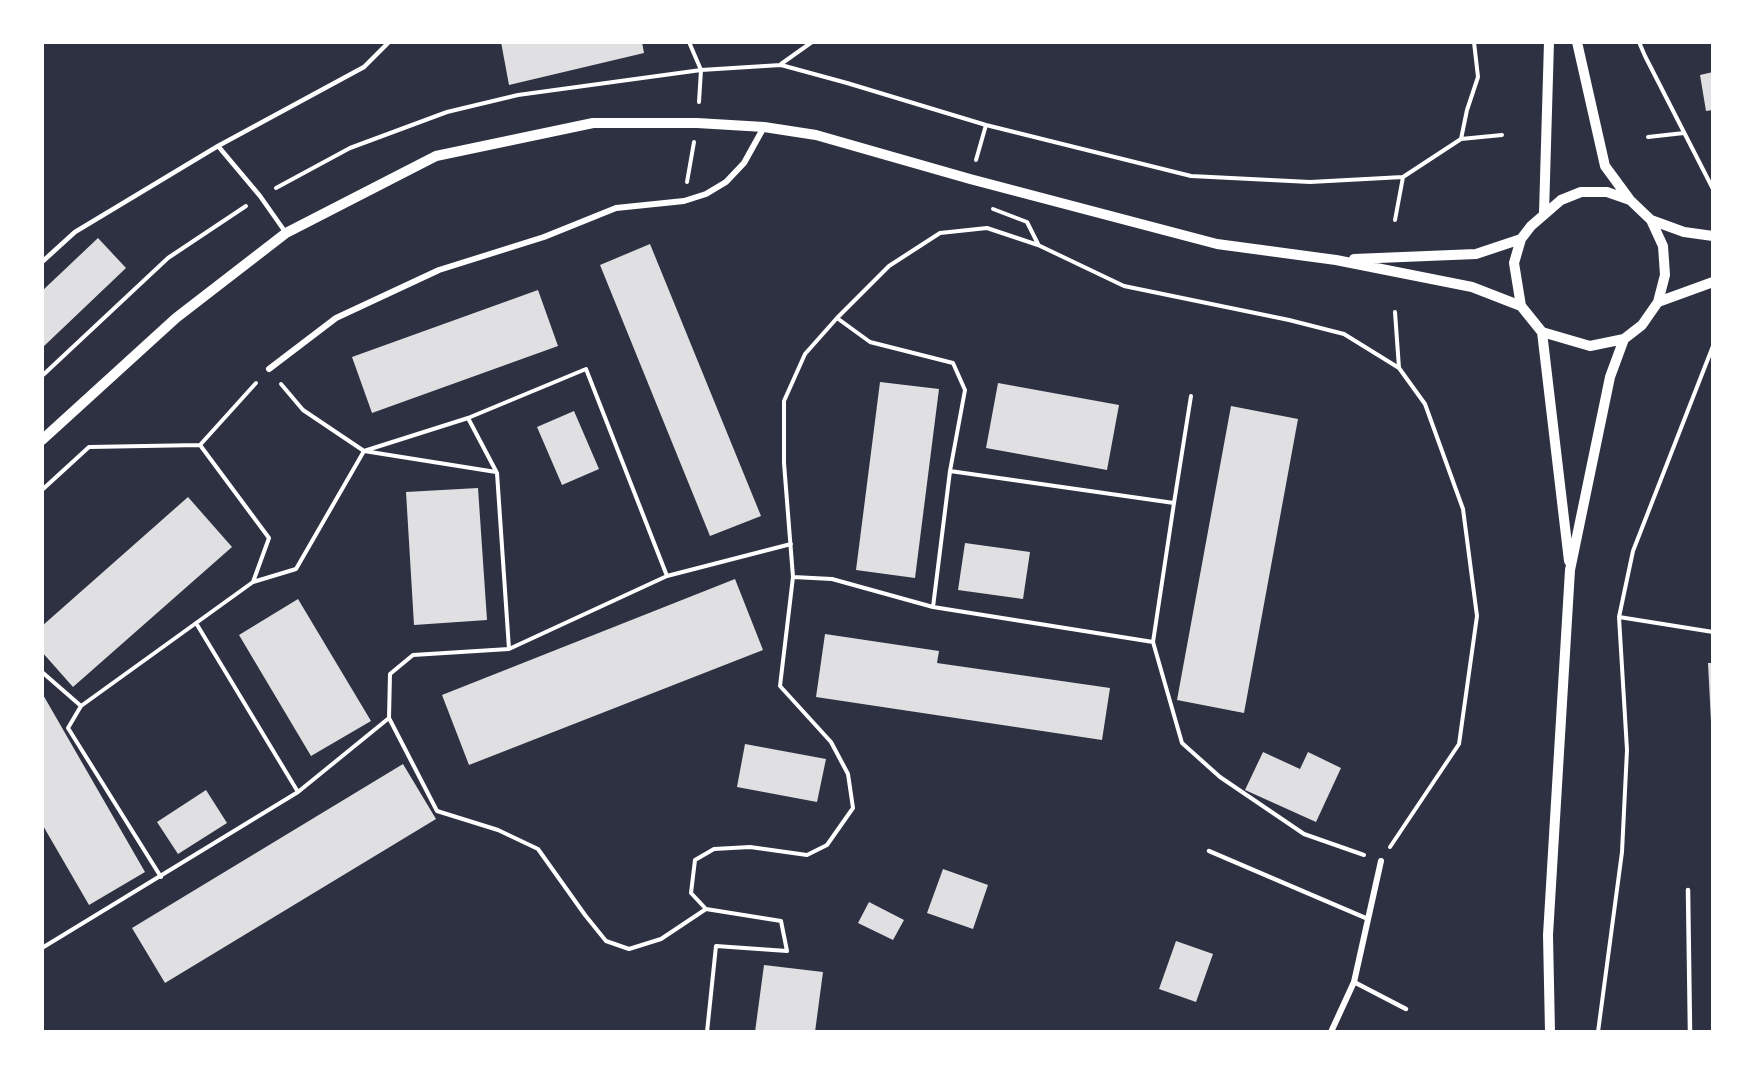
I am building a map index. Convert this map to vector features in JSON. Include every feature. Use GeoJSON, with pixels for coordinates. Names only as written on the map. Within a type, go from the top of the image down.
{"type":"FeatureCollection","features":[{"type":"Feature","properties":{"kind":"street"},"geometry":{"type":"LineString","coordinates":[[1544,213],[1549,42]]}},
{"type":"Feature","properties":{"kind":"street"},"geometry":{"type":"LineString","coordinates":[[1542,332],[1590,345],[1624,339],[1641,326],[1658,302],[1665,274],[1663,246],[1651,220],[1630,200],[1605,166],[1577,42]]}},
{"type":"Feature","properties":{"kind":"street"},"geometry":{"type":"LineString","coordinates":[[42,440],[176,318],[286,233],[436,156],[593,123],[697,123],[764,127],[816,135],[970,179],[1217,244],[1336,260],[1472,287],[1521,306],[1542,332],[1570,570]]}},
{"type":"Feature","properties":{"kind":"street"},"geometry":{"type":"LineString","coordinates":[[268,369],[336,318],[439,270],[544,237],[616,208],[684,201],[706,194],[726,182],[744,163],[764,127]]}},
{"type":"Feature","properties":{"kind":"street"},"geometry":{"type":"LineString","coordinates":[[1521,306],[1515,263],[1521,239],[1544,213],[1561,200],[1581,192],[1607,192],[1630,200]]}},
{"type":"Feature","properties":{"kind":"street"},"geometry":{"type":"LineString","coordinates":[[1651,220],[1684,232],[1713,236]]}},
{"type":"Feature","properties":{"kind":"street"},"geometry":{"type":"LineString","coordinates":[[1336,260],[1476,254],[1521,239]]}},
{"type":"Feature","properties":{"kind":"street"},"geometry":{"type":"LineString","coordinates":[[1658,302],[1713,282]]}},
{"type":"Feature","properties":{"kind":"street"},"geometry":{"type":"LineString","coordinates":[[1550,1032],[1548,935],[1570,570],[1611,377],[1624,339]]}},
{"type":"Feature","properties":{"kind":"street"},"geometry":{"type":"LineString","coordinates":[[1331,1032],[1354,982],[1381,861]]}},
{"type":"Feature","properties":{"kind":"lane"},"geometry":{"type":"LineString","coordinates":[[42,262],[75,232],[218,146],[364,67],[389,42]]}},
{"type":"Feature","properties":{"kind":"lane"},"geometry":{"type":"LineString","coordinates":[[218,146],[260,196],[286,233]]}},
{"type":"Feature","properties":{"kind":"lane"},"geometry":{"type":"LineString","coordinates":[[1209,850],[1368,919]]}},
{"type":"Feature","properties":{"kind":"lane"},"geometry":{"type":"LineString","coordinates":[[1688,890],[1690,1032]]}},
{"type":"Feature","properties":{"kind":"lane"},"geometry":{"type":"LineString","coordinates":[[1354,982],[1406,1009]]}},
{"type":"Feature","properties":{"kind":"path"},"geometry":{"type":"LineString","coordinates":[[684,201],[697,123],[701,70],[689,42]]}},
{"type":"Feature","properties":{"kind":"path"},"geometry":{"type":"LineString","coordinates":[[781,65],[812,42]]}},
{"type":"Feature","properties":{"kind":"path"},"geometry":{"type":"LineString","coordinates":[[1461,139],[1467,110],[1478,77],[1474,42]]}},
{"type":"Feature","properties":{"kind":"path"},"geometry":{"type":"LineString","coordinates":[[1640,42],[1713,189]]}},
{"type":"Feature","properties":{"kind":"path"},"geometry":{"type":"LineString","coordinates":[[42,376],[168,258],[260,196],[350,148],[447,112],[518,94],[701,70],[781,65],[847,82],[986,125],[1191,176],[1310,182],[1402,177],[1461,139],[1502,135]]}},
{"type":"Feature","properties":{"kind":"path"},"geometry":{"type":"LineString","coordinates":[[1648,137],[1684,133]]}},
{"type":"Feature","properties":{"kind":"path"},"geometry":{"type":"LineString","coordinates":[[1395,220],[1402,177]]}},
{"type":"Feature","properties":{"kind":"path"},"geometry":{"type":"LineString","coordinates":[[707,1032],[716,946],[787,951],[781,921],[706,909],[691,893],[695,860],[714,849],[750,847],[807,855],[826,844],[853,808],[848,774],[831,742],[780,686],[793,577],[784,463],[784,401],[806,354],[837,318],[889,266],[940,233],[987,228],[1038,245],[1124,286],[1289,320],[1344,334],[1399,368],[1425,404],[1463,509],[1477,616],[1459,744],[1381,861],[1304,834],[1220,777],[1182,743],[1153,642],[1191,396]]}},
{"type":"Feature","properties":{"kind":"path"},"geometry":{"type":"LineString","coordinates":[[1395,312],[1399,368]]}},
{"type":"Feature","properties":{"kind":"path"},"geometry":{"type":"LineString","coordinates":[[837,318],[870,342],[952,363],[964,390],[950,471],[933,607]]}},
{"type":"Feature","properties":{"kind":"path"},"geometry":{"type":"LineString","coordinates":[[1598,1032],[1622,852],[1628,750],[1619,617],[1633,551],[1713,346]]}},
{"type":"Feature","properties":{"kind":"path"},"geometry":{"type":"LineString","coordinates":[[42,490],[89,447],[200,445],[268,369],[303,410],[364,451],[497,473]]}},
{"type":"Feature","properties":{"kind":"path"},"geometry":{"type":"LineString","coordinates":[[161,877],[69,728],[81,706],[253,582],[296,569],[364,451],[468,418],[586,369],[667,576]]}},
{"type":"Feature","properties":{"kind":"path"},"geometry":{"type":"LineString","coordinates":[[468,418],[497,473],[509,649]]}},
{"type":"Feature","properties":{"kind":"path"},"geometry":{"type":"LineString","coordinates":[[200,445],[269,538],[253,582]]}},
{"type":"Feature","properties":{"kind":"path"},"geometry":{"type":"LineString","coordinates":[[950,471],[1174,503]]}},
{"type":"Feature","properties":{"kind":"path"},"geometry":{"type":"LineString","coordinates":[[706,909],[661,939],[628,949],[606,941],[538,849],[498,830],[437,811],[388,718],[390,674],[413,655],[509,649],[667,576],[791,544]]}},
{"type":"Feature","properties":{"kind":"path"},"geometry":{"type":"LineString","coordinates":[[793,577],[832,579],[933,607],[1153,642]]}},
{"type":"Feature","properties":{"kind":"path"},"geometry":{"type":"LineString","coordinates":[[1619,617],[1713,632]]}},
{"type":"Feature","properties":{"kind":"path"},"geometry":{"type":"LineString","coordinates":[[195,623],[298,792]]}},
{"type":"Feature","properties":{"kind":"path"},"geometry":{"type":"LineString","coordinates":[[42,672],[81,706]]}},
{"type":"Feature","properties":{"kind":"path"},"geometry":{"type":"LineString","coordinates":[[42,948],[298,792],[388,718]]}},
{"type":"Feature","properties":{"kind":"building"},"geometry":{"type":"Polygon","coordinates":[[[501,42],[642,42],[644,53],[509,85],[501,42]]]}},
{"type":"Feature","properties":{"kind":"building"},"geometry":{"type":"Polygon","coordinates":[[[1713,72],[1713,110],[1706,111],[1700,75],[1713,72]]]}},
{"type":"Feature","properties":{"kind":"building"},"geometry":{"type":"Polygon","coordinates":[[[98,238],[126,268],[42,348],[42,291],[98,238]]]}},
{"type":"Feature","properties":{"kind":"building"},"geometry":{"type":"Polygon","coordinates":[[[650,244],[761,516],[710,536],[600,265],[650,244]]]}},
{"type":"Feature","properties":{"kind":"building"},"geometry":{"type":"Polygon","coordinates":[[[538,290],[558,346],[372,413],[352,357],[538,290]]]}},
{"type":"Feature","properties":{"kind":"building"},"geometry":{"type":"Polygon","coordinates":[[[880,382],[939,389],[915,578],[856,570],[880,382]]]}},
{"type":"Feature","properties":{"kind":"building"},"geometry":{"type":"Polygon","coordinates":[[[998,383],[1119,405],[1107,470],[986,448],[998,383]]]}},
{"type":"Feature","properties":{"kind":"building"},"geometry":{"type":"Polygon","coordinates":[[[1231,406],[1298,419],[1244,713],[1177,700],[1231,406]]]}},
{"type":"Feature","properties":{"kind":"building"},"geometry":{"type":"Polygon","coordinates":[[[574,411],[599,469],[562,485],[537,427],[574,411]]]}},
{"type":"Feature","properties":{"kind":"building"},"geometry":{"type":"Polygon","coordinates":[[[478,488],[487,620],[414,625],[406,492],[478,488]]]}},
{"type":"Feature","properties":{"kind":"building"},"geometry":{"type":"Polygon","coordinates":[[[188,497],[232,547],[73,687],[42,652],[42,626],[188,497]]]}},
{"type":"Feature","properties":{"kind":"building"},"geometry":{"type":"Polygon","coordinates":[[[965,543],[1030,552],[1023,599],[958,590],[965,543]]]}},
{"type":"Feature","properties":{"kind":"building"},"geometry":{"type":"Polygon","coordinates":[[[735,579],[763,650],[469,765],[442,695],[735,579]]]}},
{"type":"Feature","properties":{"kind":"building"},"geometry":{"type":"Polygon","coordinates":[[[298,599],[371,721],[311,756],[239,635],[298,599]]]}},
{"type":"Feature","properties":{"kind":"building"},"geometry":{"type":"Polygon","coordinates":[[[825,634],[939,651],[937,663],[1110,688],[1102,740],[816,697],[825,634]]]}},
{"type":"Feature","properties":{"kind":"building"},"geometry":{"type":"Polygon","coordinates":[[[1708,663],[1713,663],[1713,722],[1711,722],[1708,663]]]}},
{"type":"Feature","properties":{"kind":"building"},"geometry":{"type":"Polygon","coordinates":[[[42,693],[145,872],[89,905],[42,824],[42,693]]]}},
{"type":"Feature","properties":{"kind":"building"},"geometry":{"type":"Polygon","coordinates":[[[745,744],[826,759],[817,802],[737,787],[745,744]]]}},
{"type":"Feature","properties":{"kind":"building"},"geometry":{"type":"Polygon","coordinates":[[[1263,752],[1300,769],[1308,752],[1341,768],[1316,822],[1245,790],[1263,752]]]}},
{"type":"Feature","properties":{"kind":"building"},"geometry":{"type":"Polygon","coordinates":[[[403,764],[436,819],[165,983],[132,928],[403,764]]]}},
{"type":"Feature","properties":{"kind":"building"},"geometry":{"type":"Polygon","coordinates":[[[206,790],[227,823],[178,854],[157,822],[206,790]]]}},
{"type":"Feature","properties":{"kind":"building"},"geometry":{"type":"Polygon","coordinates":[[[943,869],[988,885],[973,929],[927,913],[943,869]]]}},
{"type":"Feature","properties":{"kind":"building"},"geometry":{"type":"Polygon","coordinates":[[[869,902],[904,920],[893,940],[858,923],[869,902]]]}},
{"type":"Feature","properties":{"kind":"building"},"geometry":{"type":"Polygon","coordinates":[[[1176,941],[1213,954],[1196,1002],[1159,989],[1176,941]]]}},
{"type":"Feature","properties":{"kind":"building"},"geometry":{"type":"Polygon","coordinates":[[[764,965],[823,972],[815,1032],[755,1032],[764,965]]]}}]}
